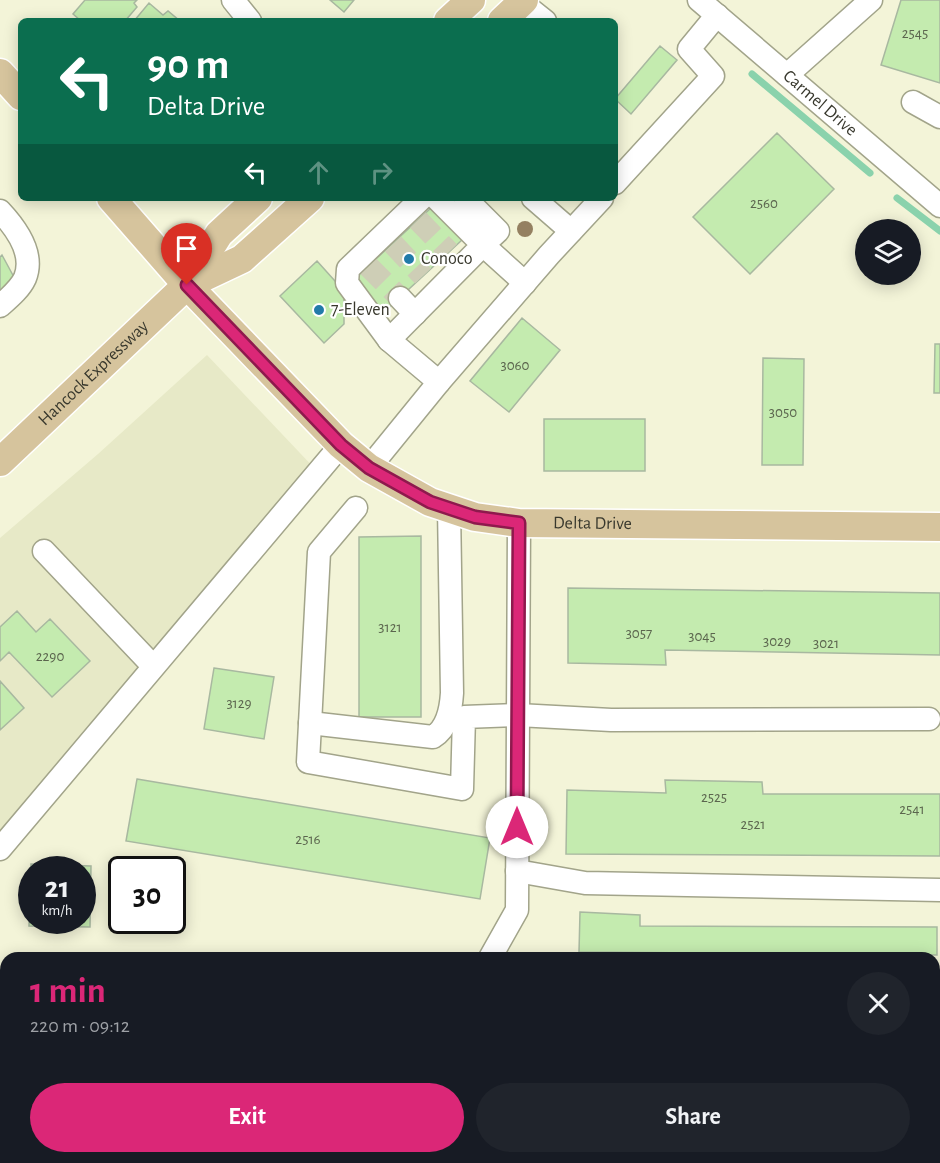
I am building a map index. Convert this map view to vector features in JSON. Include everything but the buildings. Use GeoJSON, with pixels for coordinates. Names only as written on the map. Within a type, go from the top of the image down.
{"type":"FeatureCollection","features":[{"type":"Feature","properties":{"kind":"main road"},"geometry":{"type":"LineString","coordinates":[[451,18],[471,0]]}},
{"type":"Feature","properties":{"kind":"main road"},"geometry":{"type":"LineString","coordinates":[[1,75],[18,93]]}},
{"type":"Feature","properties":{"kind":"main road","name":"Delta Drive"},"geometry":{"type":"LineString","coordinates":[[114,201],[187,285],[341,445],[369,468],[430,502],[475,517],[519,523],[940,527]]}},
{"type":"Feature","properties":{"kind":"main road","name":"Hancock Expressway"},"geometry":{"type":"LineString","coordinates":[[0,462],[187,285],[219,234],[255,201]]}},
{"type":"Feature","properties":{"kind":"main road","name":"Hancock Expressway"},"geometry":{"type":"LineString","coordinates":[[187,285],[242,259],[307,201]]}},
{"type":"Feature","properties":{"kind":"street"},"geometry":{"type":"LineString","coordinates":[[233,0],[248,18]]}},
{"type":"Feature","properties":{"kind":"street","name":"Carmel Drive"},"geometry":{"type":"LineString","coordinates":[[699,0],[940,206]]}},
{"type":"Feature","properties":{"kind":"street"},"geometry":{"type":"LineString","coordinates":[[787,75],[871,0]]}},
{"type":"Feature","properties":{"kind":"street"},"geometry":{"type":"LineString","coordinates":[[516,8],[538,18]]}},
{"type":"Feature","properties":{"kind":"street"},"geometry":{"type":"LineString","coordinates":[[618,180],[713,76],[689,49],[717,15]]}},
{"type":"Feature","properties":{"kind":"street"},"geometry":{"type":"LineString","coordinates":[[913,102],[940,117]]}},
{"type":"Feature","properties":{"kind":"street"},"geometry":{"type":"LineString","coordinates":[[439,201],[525,283]]}},
{"type":"Feature","properties":{"kind":"street"},"geometry":{"type":"LineString","coordinates":[[389,340],[407,306],[456,259],[483,245],[498,231],[468,201]]}},
{"type":"Feature","properties":{"kind":"street"},"geometry":{"type":"LineString","coordinates":[[369,468],[439,382],[599,201]]}},
{"type":"Feature","properties":{"kind":"street"},"geometry":{"type":"LineString","coordinates":[[544,202],[571,231]]}},
{"type":"Feature","properties":{"kind":"street"},"geometry":{"type":"LineString","coordinates":[[416,210],[365,262],[348,269],[347,283],[389,340],[439,382]]}},
{"type":"Feature","properties":{"kind":"street"},"geometry":{"type":"LineString","coordinates":[[0,306],[15,292],[25,278],[28,263],[26,249],[4,222]]}},
{"type":"Feature","properties":{"kind":"street"},"geometry":{"type":"LineString","coordinates":[[0,849],[341,445]]}},
{"type":"Feature","properties":{"kind":"street"},"geometry":{"type":"LineString","coordinates":[[356,508],[319,552],[308,762],[462,789],[464,717],[518,715],[611,720],[928,719]]}},
{"type":"Feature","properties":{"kind":"street"},"geometry":{"type":"LineString","coordinates":[[310,723],[433,738],[441,733],[451,707],[452,693],[449,508]]}},
{"type":"Feature","properties":{"kind":"street"},"geometry":{"type":"LineString","coordinates":[[493,952],[517,910],[519,523]]}},
{"type":"Feature","properties":{"kind":"street"},"geometry":{"type":"LineString","coordinates":[[44,551],[153,666]]}},
{"type":"Feature","properties":{"kind":"street"},"geometry":{"type":"LineString","coordinates":[[517,872],[585,883],[940,890]]}},
{"type":"Feature","properties":{"kind":"shaded area"},"geometry":{"type":"Polygon","coordinates":[[[207,355],[318,472],[0,849],[0,538],[98,454],[207,355]]]}},
{"type":"Feature","properties":{"kind":"waterway"},"geometry":{"type":"LineString","coordinates":[[752,74],[870,173]]}},
{"type":"Feature","properties":{"kind":"waterway"},"geometry":{"type":"LineString","coordinates":[[897,198],[940,231]]}},
{"type":"Feature","properties":{"kind":"tunnel"},"geometry":{"type":"LineString","coordinates":[[418,220],[449,252]]}},
{"type":"Feature","properties":{"kind":"tunnel"},"geometry":{"type":"LineString","coordinates":[[393,244],[423,276]]}},
{"type":"Feature","properties":{"kind":"tunnel"},"geometry":{"type":"LineString","coordinates":[[368,266],[400,298]]}},
{"type":"Feature","properties":{"kind":"place","name":"Conoco"},"geometry":{"type":"Point","coordinates":[409,259]}},
{"type":"Feature","properties":{"kind":"place","name":"7-Eleven"},"geometry":{"type":"Point","coordinates":[319,310]}},
{"type":"Feature","properties":{"kind":"route"},"geometry":{"type":"LineString","coordinates":[[187,285],[341,445],[369,468],[430,502],[475,517],[519,523],[517,827]]}}]}
